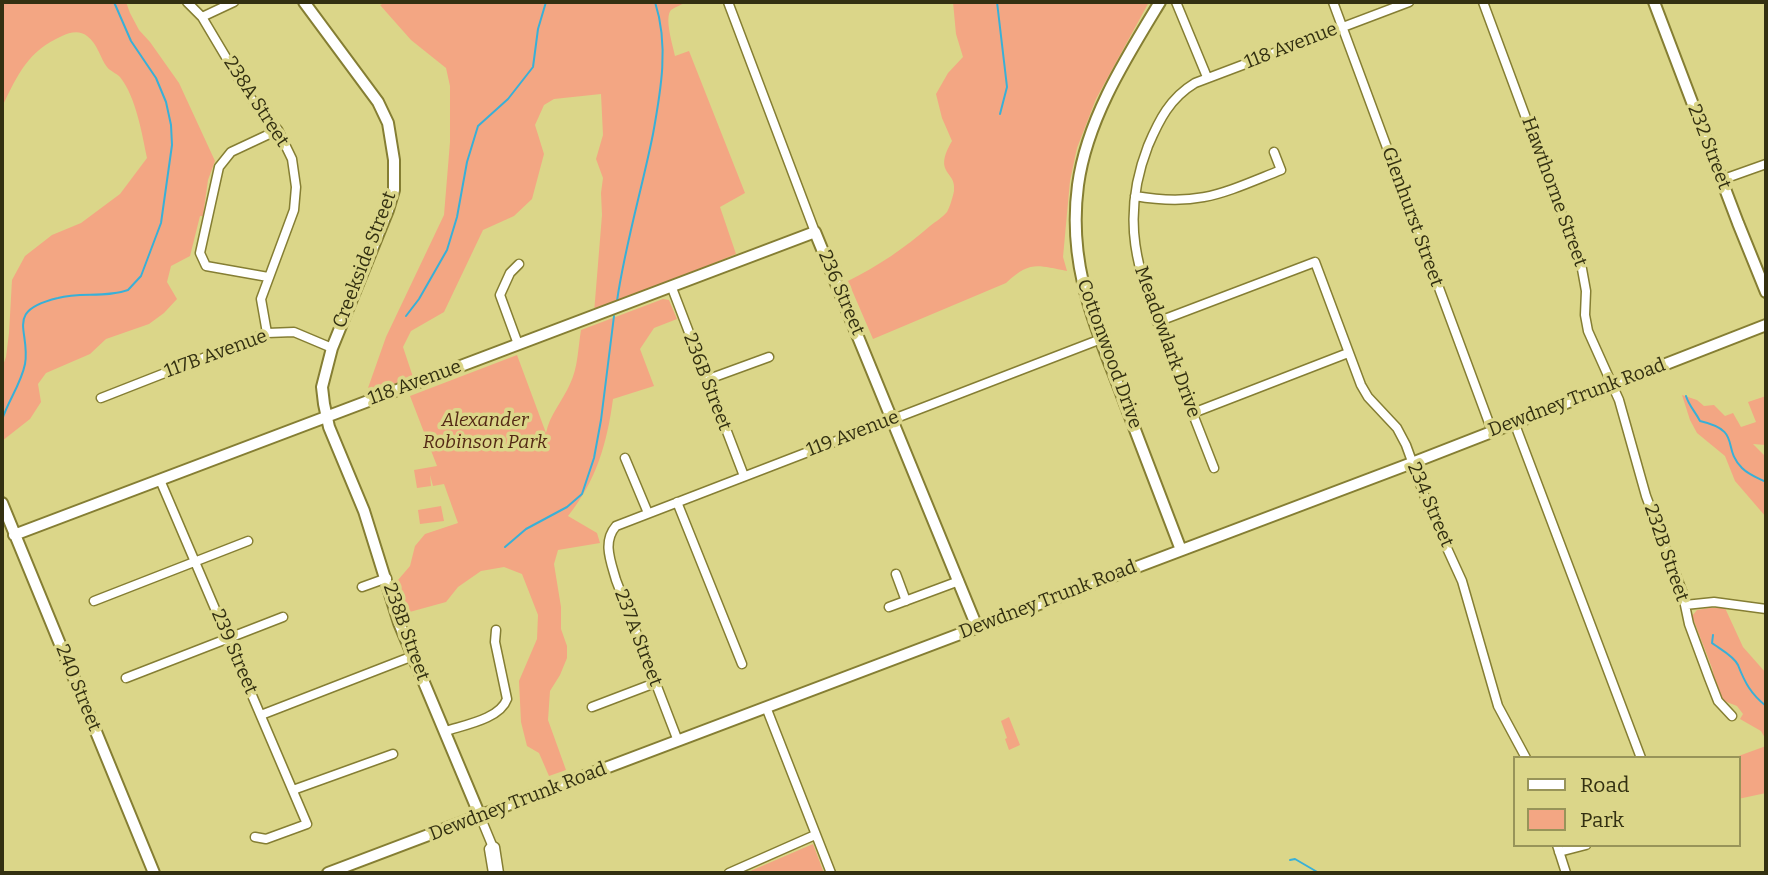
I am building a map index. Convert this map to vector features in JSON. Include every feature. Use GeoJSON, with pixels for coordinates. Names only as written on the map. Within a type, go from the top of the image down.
{"type":"FeatureCollection","features":[{"type":"Feature","properties":{"kind":"street","name":"238A Street"},"geometry":{"type":"LineString","coordinates":[[187,2],[202,17],[249,96],[278,131],[292,159],[296,187],[294,210],[261,299],[267,332]]}},
{"type":"Feature","properties":{"kind":"street"},"geometry":{"type":"LineString","coordinates":[[202,17],[234,2]]}},
{"type":"Feature","properties":{"kind":"street","name":"Creekside Street"},"geometry":{"type":"LineString","coordinates":[[304,2],[378,102],[388,123],[394,160],[394,190],[388,210],[332,348],[322,387],[326,417]]}},
{"type":"Feature","properties":{"kind":"street","name":"236 Street"},"geometry":{"type":"LineString","coordinates":[[728,2],[815,232],[977,627]]}},
{"type":"Feature","properties":{"kind":"street","name":"Cottonwood Drive"},"geometry":{"type":"LineString","coordinates":[[1160,2],[1105,100],[1088,145],[1079,184],[1076,238],[1078,267],[1084,292],[1181,550]]}},
{"type":"Feature","properties":{"kind":"street"},"geometry":{"type":"LineString","coordinates":[[1176,2],[1207,77]]}},
{"type":"Feature","properties":{"kind":"street","name":"Glenhurst Street"},"geometry":{"type":"LineString","coordinates":[[1333,2],[1492,431]]}},
{"type":"Feature","properties":{"kind":"street","name":"118 Avenue"},"geometry":{"type":"LineString","coordinates":[[1176,97],[1207,77],[1409,2]]}},
{"type":"Feature","properties":{"kind":"street","name":"Hawthorne Street"},"geometry":{"type":"LineString","coordinates":[[1483,2],[1582,268],[1588,331],[1612,384]]}},
{"type":"Feature","properties":{"kind":"street","name":"232 Street"},"geometry":{"type":"LineString","coordinates":[[1654,2],[1766,292]]}},
{"type":"Feature","properties":{"kind":"street","name":"Meadowlark Drive"},"geometry":{"type":"LineString","coordinates":[[1176,97],[1161,117],[1142,165],[1135,196],[1135,252],[1157,322],[1214,468]]}},
{"type":"Feature","properties":{"kind":"street"},"geometry":{"type":"LineString","coordinates":[[268,277],[206,266],[200,253],[219,167],[231,152],[278,131]]}},
{"type":"Feature","properties":{"kind":"street"},"geometry":{"type":"LineString","coordinates":[[1135,196],[1183,201],[1218,194],[1281,170],[1274,152]]}},
{"type":"Feature","properties":{"kind":"street"},"geometry":{"type":"LineString","coordinates":[[1721,180],[1766,164]]}},
{"type":"Feature","properties":{"kind":"street","name":"118 Avenue"},"geometry":{"type":"LineString","coordinates":[[15,535],[815,232]]}},
{"type":"Feature","properties":{"kind":"street","name":"234 Street"},"geometry":{"type":"LineString","coordinates":[[1157,322],[1315,261],[1364,391],[1397,428],[1412,463],[1430,511],[1462,581],[1498,706],[1525,756]]}},
{"type":"Feature","properties":{"kind":"street"},"geometry":{"type":"LineString","coordinates":[[518,344],[500,295],[510,273],[519,264]]}},
{"type":"Feature","properties":{"kind":"street","name":"236B Street"},"geometry":{"type":"LineString","coordinates":[[672,288],[744,476]]}},
{"type":"Feature","properties":{"kind":"street","name":"Dewdney Trunk Road"},"geometry":{"type":"LineString","coordinates":[[328,873],[1412,463],[1766,325]]}},
{"type":"Feature","properties":{"kind":"street","name":"117B Avenue"},"geometry":{"type":"LineString","coordinates":[[101,398],[267,332],[294,332],[332,348]]}},
{"type":"Feature","properties":{"kind":"street","name":"119 Avenue"},"geometry":{"type":"LineString","coordinates":[[609,533],[616,526],[648,513],[1101,339]]}},
{"type":"Feature","properties":{"kind":"street"},"geometry":{"type":"LineString","coordinates":[[1193,413],[1348,353]]}},
{"type":"Feature","properties":{"kind":"street"},"geometry":{"type":"LineString","coordinates":[[706,380],[769,357]]}},
{"type":"Feature","properties":{"kind":"street","name":"232B Street"},"geometry":{"type":"LineString","coordinates":[[1612,384],[1624,413],[1646,496],[1682,591],[1689,624],[1718,701],[1731,716]]}},
{"type":"Feature","properties":{"kind":"street","name":"238B Street"},"geometry":{"type":"LineString","coordinates":[[326,417],[364,511],[399,623],[496,850],[499,873]]}},
{"type":"Feature","properties":{"kind":"street"},"geometry":{"type":"LineString","coordinates":[[1514,422],[1639,756]]}},
{"type":"Feature","properties":{"kind":"street"},"geometry":{"type":"LineString","coordinates":[[625,458],[648,513]]}},
{"type":"Feature","properties":{"kind":"street","name":"239 Street"},"geometry":{"type":"LineString","coordinates":[[160,481],[307,824],[266,839],[255,837]]}},
{"type":"Feature","properties":{"kind":"street"},"geometry":{"type":"LineString","coordinates":[[677,502],[743,664]]}},
{"type":"Feature","properties":{"kind":"street","name":"240 Street"},"geometry":{"type":"LineString","coordinates":[[2,503],[154,873]]}},
{"type":"Feature","properties":{"kind":"street","name":"237A Street"},"geometry":{"type":"LineString","coordinates":[[609,533],[608,554],[616,580],[678,741]]}},
{"type":"Feature","properties":{"kind":"street"},"geometry":{"type":"LineString","coordinates":[[94,601],[248,541]]}},
{"type":"Feature","properties":{"kind":"street"},"geometry":{"type":"LineString","coordinates":[[896,574],[906,601]]}},
{"type":"Feature","properties":{"kind":"street"},"geometry":{"type":"LineString","coordinates":[[362,587],[387,578]]}},
{"type":"Feature","properties":{"kind":"street"},"geometry":{"type":"LineString","coordinates":[[890,607],[959,581]]}},
{"type":"Feature","properties":{"kind":"street"},"geometry":{"type":"LineString","coordinates":[[1685,605],[1714,602],[1766,610]]}},
{"type":"Feature","properties":{"kind":"street"},"geometry":{"type":"LineString","coordinates":[[126,678],[283,617]]}},
{"type":"Feature","properties":{"kind":"street"},"geometry":{"type":"LineString","coordinates":[[446,731],[496,713],[505,706],[507,699],[495,642],[496,630]]}},
{"type":"Feature","properties":{"kind":"street"},"geometry":{"type":"LineString","coordinates":[[261,715],[413,656]]}},
{"type":"Feature","properties":{"kind":"street"},"geometry":{"type":"LineString","coordinates":[[592,707],[655,683]]}},
{"type":"Feature","properties":{"kind":"street"},"geometry":{"type":"LineString","coordinates":[[766,707],[831,873]]}},
{"type":"Feature","properties":{"kind":"street"},"geometry":{"type":"LineString","coordinates":[[293,790],[393,754]]}},
{"type":"Feature","properties":{"kind":"street"},"geometry":{"type":"LineString","coordinates":[[729,873],[815,835]]}},
{"type":"Feature","properties":{"kind":"street","name":"238B Street"},"geometry":{"type":"LineString","coordinates":[[492,845],[489,849],[493,873]]}},
{"type":"Feature","properties":{"kind":"street"},"geometry":{"type":"LineString","coordinates":[[1558,849],[1566,873]]}},
{"type":"Feature","properties":{"kind":"green space"},"geometry":{"type":"Polygon","coordinates":[[[2,2],[126,2],[139,30],[179,83],[215,161],[208,180],[203,216],[200,216],[190,256],[171,266],[167,282],[177,299],[149,324],[106,339],[90,354],[46,373],[38,384],[41,402],[30,419],[2,441],[2,368],[9,333],[12,280],[25,256],[52,235],[81,223],[120,194],[147,158],[138,116],[126,85],[107,67],[91,39],[84,34],[62,36],[32,56],[2,107],[2,2]]]}},
{"type":"Feature","properties":{"kind":"green space"},"geometry":{"type":"Polygon","coordinates":[[[387,2],[687,2],[671,10],[668,19],[670,32],[675,56],[689,51],[745,193],[720,207],[736,254],[594,313],[602,215],[603,178],[596,159],[603,135],[601,94],[554,99],[544,105],[535,125],[544,154],[532,199],[514,216],[483,230],[444,312],[411,331],[403,347],[413,377],[370,394],[368,388],[386,337],[444,215],[450,142],[450,86],[446,68],[411,40],[380,5],[387,2]]]}},
{"type":"Feature","properties":{"kind":"green space"},"geometry":{"type":"Polygon","coordinates":[[[953,2],[1149,2],[1096,99],[1077,148],[1070,181],[1063,257],[1067,271],[1040,266],[1028,268],[1006,283],[873,339],[848,281],[891,256],[941,218],[948,210],[954,193],[954,184],[944,160],[952,141],[936,94],[948,73],[963,57],[956,34],[953,2]]]}},
{"type":"Feature","properties":{"kind":"green space","name":"Alexander Robinson Park"},"geometry":{"type":"Polygon","coordinates":[[[663,299],[669,300],[677,319],[654,328],[640,349],[654,386],[613,399],[599,461],[586,489],[568,516],[597,533],[600,543],[558,550],[554,564],[567,658],[550,691],[548,720],[566,770],[549,776],[539,753],[527,746],[521,722],[519,681],[537,639],[538,615],[522,574],[504,567],[481,571],[458,587],[446,602],[406,613],[398,580],[410,566],[415,546],[425,534],[458,523],[444,484],[433,486],[430,475],[431,486],[417,488],[414,470],[437,466],[410,396],[517,355],[546,433],[550,420],[573,378],[581,330],[663,299]]]}},
{"type":"Feature","properties":{"kind":"green space"},"geometry":{"type":"Polygon","coordinates":[[[1682,395],[1697,400],[1704,406],[1714,405],[1725,416],[1733,413],[1741,427],[1756,422],[1748,402],[1766,396],[1766,445],[1753,444],[1766,457],[1766,517],[1735,481],[1725,456],[1697,433],[1682,395]]]}},
{"type":"Feature","properties":{"kind":"green space"},"geometry":{"type":"Polygon","coordinates":[[[441,506],[444,521],[420,524],[418,510],[441,506]]]}},
{"type":"Feature","properties":{"kind":"green space"},"geometry":{"type":"Polygon","coordinates":[[[1725,608],[1743,647],[1766,673],[1766,740],[1761,731],[1740,719],[1743,714],[1737,706],[1719,699],[1712,668],[1692,616],[1697,610],[1725,608]]]}},
{"type":"Feature","properties":{"kind":"green space"},"geometry":{"type":"Polygon","coordinates":[[[1009,717],[1020,745],[1009,750],[1001,721],[1009,717]]]}},
{"type":"Feature","properties":{"kind":"green space"},"geometry":{"type":"Polygon","coordinates":[[[1766,746],[1766,793],[1740,799],[1738,756],[1766,746]]]}},
{"type":"Feature","properties":{"kind":"green space"},"geometry":{"type":"Polygon","coordinates":[[[813,844],[824,873],[748,872],[813,844]]]}},
{"type":"Feature","properties":{"kind":"waterway"},"geometry":{"type":"LineString","coordinates":[[2,420],[25,364],[23,323],[30,309],[58,298],[128,290],[141,276],[161,223],[172,145],[171,125],[166,102],[156,78],[131,41],[114,2]]}},
{"type":"Feature","properties":{"kind":"waterway"},"geometry":{"type":"LineString","coordinates":[[406,316],[447,250],[478,126],[508,99],[533,67],[538,29],[546,2]]}},
{"type":"Feature","properties":{"kind":"waterway"},"geometry":{"type":"LineString","coordinates":[[617,301],[661,84],[662,35],[655,2]]}},
{"type":"Feature","properties":{"kind":"waterway"},"geometry":{"type":"LineString","coordinates":[[997,2],[1007,87],[1000,114]]}},
{"type":"Feature","properties":{"kind":"waterway"},"geometry":{"type":"LineString","coordinates":[[505,547],[526,529],[567,507],[582,494],[594,458],[601,420],[614,316]]}},
{"type":"Feature","properties":{"kind":"waterway"},"geometry":{"type":"LineString","coordinates":[[1686,396],[1700,421],[1713,425],[1727,435],[1736,460],[1742,468],[1766,482]]}},
{"type":"Feature","properties":{"kind":"waterway"},"geometry":{"type":"LineString","coordinates":[[1713,635],[1712,643],[1736,662],[1749,688],[1766,706]]}},
{"type":"Feature","properties":{"kind":"waterway"},"geometry":{"type":"LineString","coordinates":[[1290,860],[1295,859],[1319,873]]}}]}
